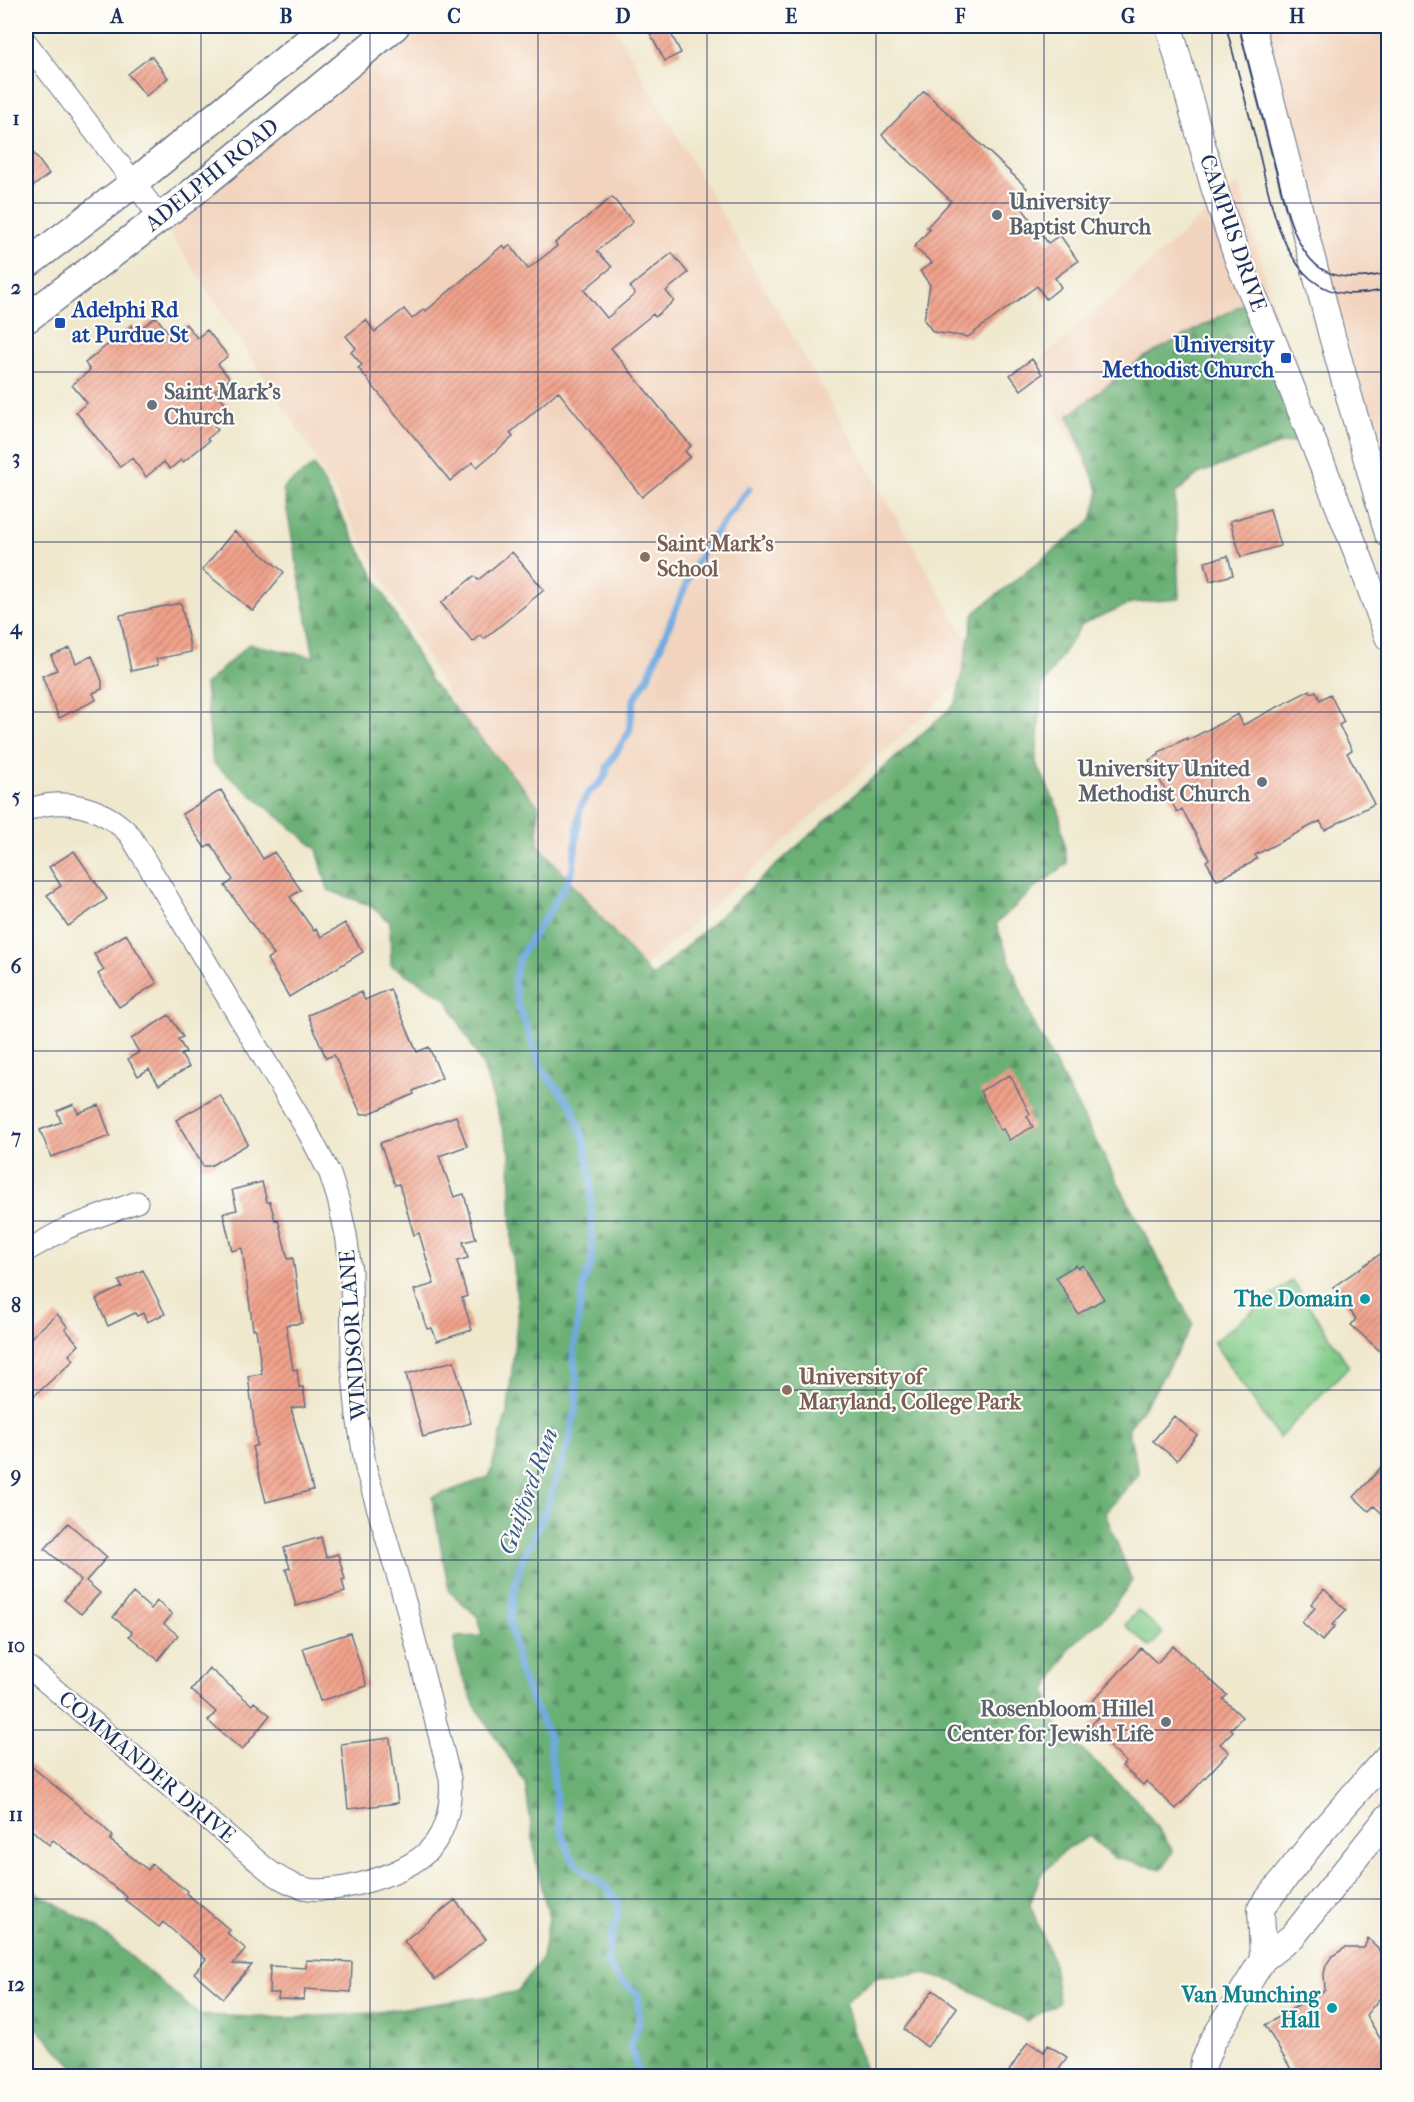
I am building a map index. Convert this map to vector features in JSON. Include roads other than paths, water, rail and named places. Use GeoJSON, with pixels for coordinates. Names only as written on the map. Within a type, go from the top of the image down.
{"type":"FeatureCollection","features":[{"type":"Feature","properties":{"kind":"main road","name":"ADELPHI ROAD"},"geometry":{"type":"LineString","coordinates":[[26,265],[134,183],[327,26]]}},
{"type":"Feature","properties":{"kind":"main road","name":"ADELPHI ROAD"},"geometry":{"type":"LineString","coordinates":[[26,319],[160,217],[395,26]]}},
{"type":"Feature","properties":{"kind":"street","name":"CAMPUS DRIVE"},"geometry":{"type":"LineString","coordinates":[[1169,26],[1214,187],[1238,260],[1275,346],[1389,637]]}},
{"type":"Feature","properties":{"kind":"street"},"geometry":{"type":"LineString","coordinates":[[1252,26],[1332,336],[1389,534]]}},
{"type":"Feature","properties":{"kind":"street"},"geometry":{"type":"LineString","coordinates":[[26,42],[160,217]]}},
{"type":"Feature","properties":{"kind":"street","name":"WINDSOR LANE"},"geometry":{"type":"LineString","coordinates":[[26,811],[39,806],[57,804],[79,806],[112,818],[130,834],[308,1132],[330,1174],[344,1221],[351,1270],[352,1364],[361,1442],[366,1469],[443,1745],[450,1778],[450,1805],[443,1828],[429,1850],[421,1858],[396,1872],[325,1890],[300,1887],[279,1878],[268,1870]]}},
{"type":"Feature","properties":{"kind":"street"},"geometry":{"type":"LineString","coordinates":[[26,1251],[67,1228],[137,1202]]}},
{"type":"Feature","properties":{"kind":"street","name":"COMMANDER DRIVE"},"geometry":{"type":"LineString","coordinates":[[26,1665],[268,1870]]}},
{"type":"Feature","properties":{"kind":"street"},"geometry":{"type":"LineString","coordinates":[[1263,1959],[1261,1908],[1322,1831],[1389,1756]]}},
{"type":"Feature","properties":{"kind":"street"},"geometry":{"type":"LineString","coordinates":[[1202,2076],[1204,2062],[1212,2042],[1263,1959],[1293,1936],[1389,1817]]}},
{"type":"Feature","properties":{"kind":"waterway","name":"Guilford Run"},"geometry":{"type":"LineString","coordinates":[[640,2076],[630,2046],[639,2023],[638,1994],[617,1977],[607,1963],[609,1945],[617,1920],[618,1903],[605,1886],[583,1870],[571,1857],[562,1834],[549,1737],[520,1674],[510,1621],[515,1585],[523,1557],[542,1520],[569,1442],[576,1407],[577,1380],[573,1353],[584,1283],[592,1262],[591,1179],[585,1142],[572,1106],[543,1071],[517,1002],[514,980],[519,958],[566,885],[573,868],[580,808],[588,793],[606,775],[607,767],[629,732],[634,699],[648,677],[691,572],[705,547],[749,489]]}},
{"type":"Feature","properties":{"kind":"tram line"},"geometry":{"type":"LineString","coordinates":[[1226,26],[1274,214],[1289,251],[1311,279],[1329,290],[1358,294],[1388,289]]}},
{"type":"Feature","properties":{"kind":"tram line"},"geometry":{"type":"LineString","coordinates":[[1239,26],[1286,208],[1301,245],[1320,268],[1333,275],[1367,277],[1388,273]]}},
{"type":"Feature","properties":{"kind":"place","name":"University Baptist Church"},"geometry":{"type":"Point","coordinates":[997,215]}},
{"type":"Feature","properties":{"kind":"place","name":"Adelphi Rd at Purdue St"},"geometry":{"type":"Point","coordinates":[60,323]}},
{"type":"Feature","properties":{"kind":"place","name":"University Methodist Church"},"geometry":{"type":"Point","coordinates":[1286,358]}},
{"type":"Feature","properties":{"kind":"place","name":"Saint Mark's Church"},"geometry":{"type":"Point","coordinates":[152,405]}},
{"type":"Feature","properties":{"kind":"place","name":"Saint Mark's School"},"geometry":{"type":"Point","coordinates":[645,557]}},
{"type":"Feature","properties":{"kind":"place","name":"University United Methodist Church"},"geometry":{"type":"Point","coordinates":[1262,782]}},
{"type":"Feature","properties":{"kind":"place","name":"The Domain"},"geometry":{"type":"Point","coordinates":[1365,1299]}},
{"type":"Feature","properties":{"kind":"place","name":"University of Maryland, College Park"},"geometry":{"type":"Point","coordinates":[787,1390]}},
{"type":"Feature","properties":{"kind":"place","name":"Rosenbloom Hillel Center for Jewish Life"},"geometry":{"type":"Point","coordinates":[1166,1722]}},
{"type":"Feature","properties":{"kind":"place","name":"Van Munching Hall"},"geometry":{"type":"Point","coordinates":[1332,2008]}}]}
